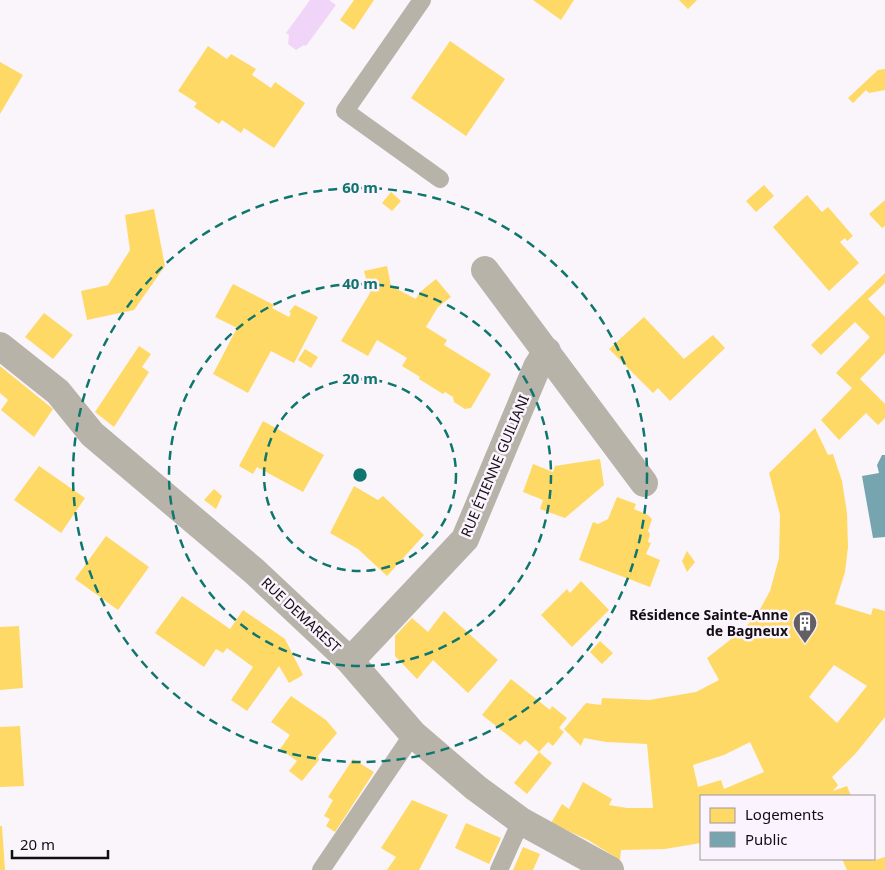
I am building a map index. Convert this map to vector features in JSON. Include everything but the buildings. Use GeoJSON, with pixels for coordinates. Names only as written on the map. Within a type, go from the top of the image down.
{"type":"FeatureCollection","features":[{"type":"Feature","properties":{"kind":"street"},"geometry":{"type":"LineString","coordinates":[[485,270],[644,483]]}},
{"type":"Feature","properties":{"kind":"street","name":"RUE DEMAREST"},"geometry":{"type":"LineString","coordinates":[[0,346],[58,392],[92,434],[254,571],[350,661],[413,734],[476,788],[521,821],[610,870]]}},
{"type":"Feature","properties":{"kind":"street","name":"RUE ÉTIENNE GUILIANI"},"geometry":{"type":"LineString","coordinates":[[350,661],[465,539],[537,367],[547,351]]}},
{"type":"Feature","properties":{"kind":"lane"},"geometry":{"type":"LineString","coordinates":[[422,0],[345,111],[440,180]]}},
{"type":"Feature","properties":{"kind":"lane"},"geometry":{"type":"LineString","coordinates":[[321,870],[413,734]]}},
{"type":"Feature","properties":{"kind":"lane"},"geometry":{"type":"LineString","coordinates":[[499,870],[521,821]]}},
{"type":"Feature","properties":{"kind":"shaded area"},"geometry":{"type":"Polygon","coordinates":[[[310,0],[329,0],[336,5],[306,46],[304,45],[296,50],[288,44],[289,35],[286,33],[310,0]]]}},
{"type":"Feature","properties":{"kind":"place","name":"Résidence Sainte-Anne de Bagneux"},"geometry":{"type":"Point","coordinates":[805,644]}}]}
